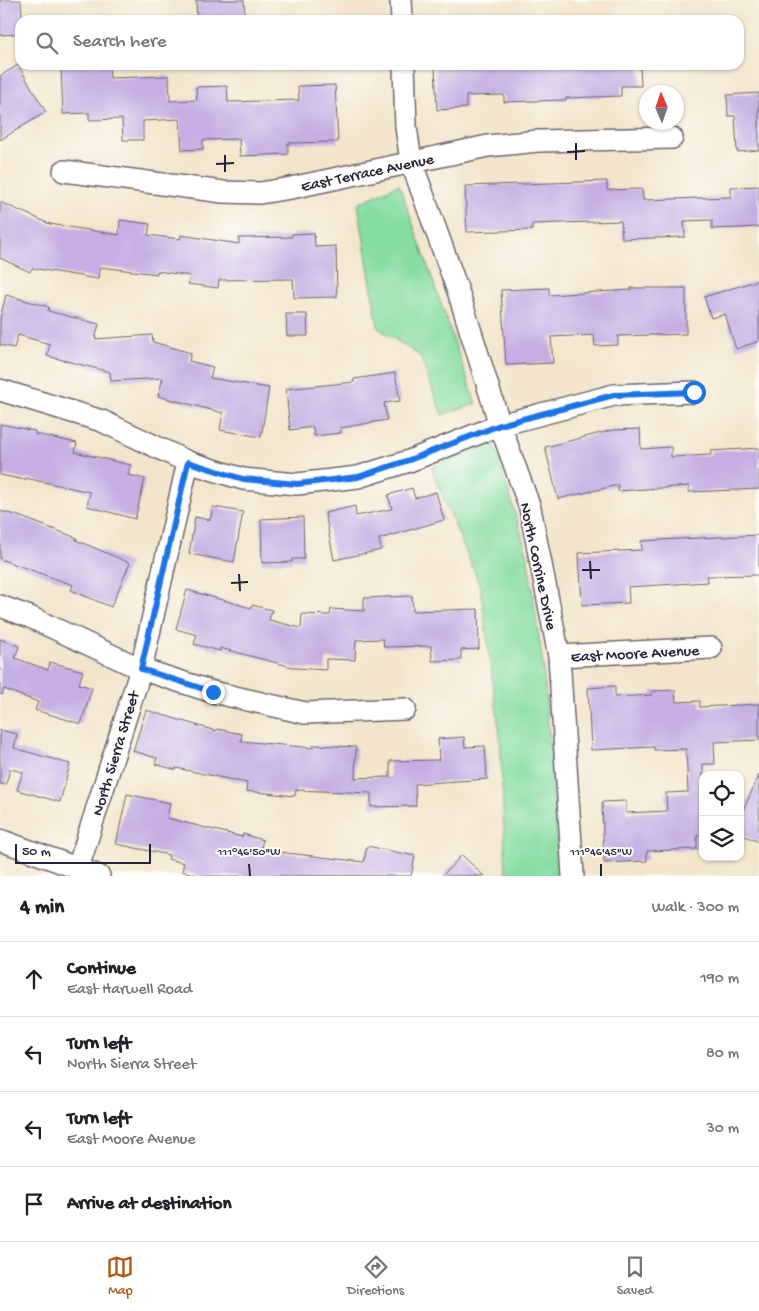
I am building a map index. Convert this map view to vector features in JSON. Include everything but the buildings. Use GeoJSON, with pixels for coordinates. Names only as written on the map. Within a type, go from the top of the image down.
{"type":"FeatureCollection","features":[{"type":"Feature","properties":{"kind":"street"},"geometry":{"type":"LineString","coordinates":[[401,0],[402,15]]}},
{"type":"Feature","properties":{"kind":"street","name":"North Corrine Drive"},"geometry":{"type":"LineString","coordinates":[[404,70],[406,127],[411,161],[459,294],[500,425],[530,508],[559,656],[573,876]]}},
{"type":"Feature","properties":{"kind":"street","name":"East Terrace Avenue"},"geometry":{"type":"LineString","coordinates":[[64,170],[223,192],[260,193],[488,146],[529,142],[672,138]]}},
{"type":"Feature","properties":{"kind":"street"},"geometry":{"type":"LineString","coordinates":[[0,390],[102,422],[188,462],[243,479],[297,484],[358,477],[409,460],[500,425],[614,395],[694,392]]}},
{"type":"Feature","properties":{"kind":"street","name":"North Sierra Street"},"geometry":{"type":"LineString","coordinates":[[78,868],[141,669],[188,462]]}},
{"type":"Feature","properties":{"kind":"street"},"geometry":{"type":"LineString","coordinates":[[0,606],[30,616],[141,669],[213,692],[305,713],[405,709]]}},
{"type":"Feature","properties":{"kind":"street","name":"East Moore Avenue"},"geometry":{"type":"LineString","coordinates":[[559,656],[711,648]]}},
{"type":"Feature","properties":{"kind":"street"},"geometry":{"type":"LineString","coordinates":[[0,840],[99,876]]}},
{"type":"Feature","properties":{"kind":"green space"},"geometry":{"type":"Polygon","coordinates":[[[399,184],[476,404],[442,415],[420,356],[378,328],[358,204],[399,184]]]}},
{"type":"Feature","properties":{"kind":"green space"},"geometry":{"type":"Polygon","coordinates":[[[493,440],[527,553],[543,665],[559,876],[506,876],[500,736],[480,586],[431,468],[493,440]]]}},
{"type":"Feature","properties":{"kind":"route"},"geometry":{"type":"LineString","coordinates":[[213,692],[141,669],[188,462],[243,479],[297,484],[358,477],[409,460],[500,425],[614,395],[694,392]]}}]}
